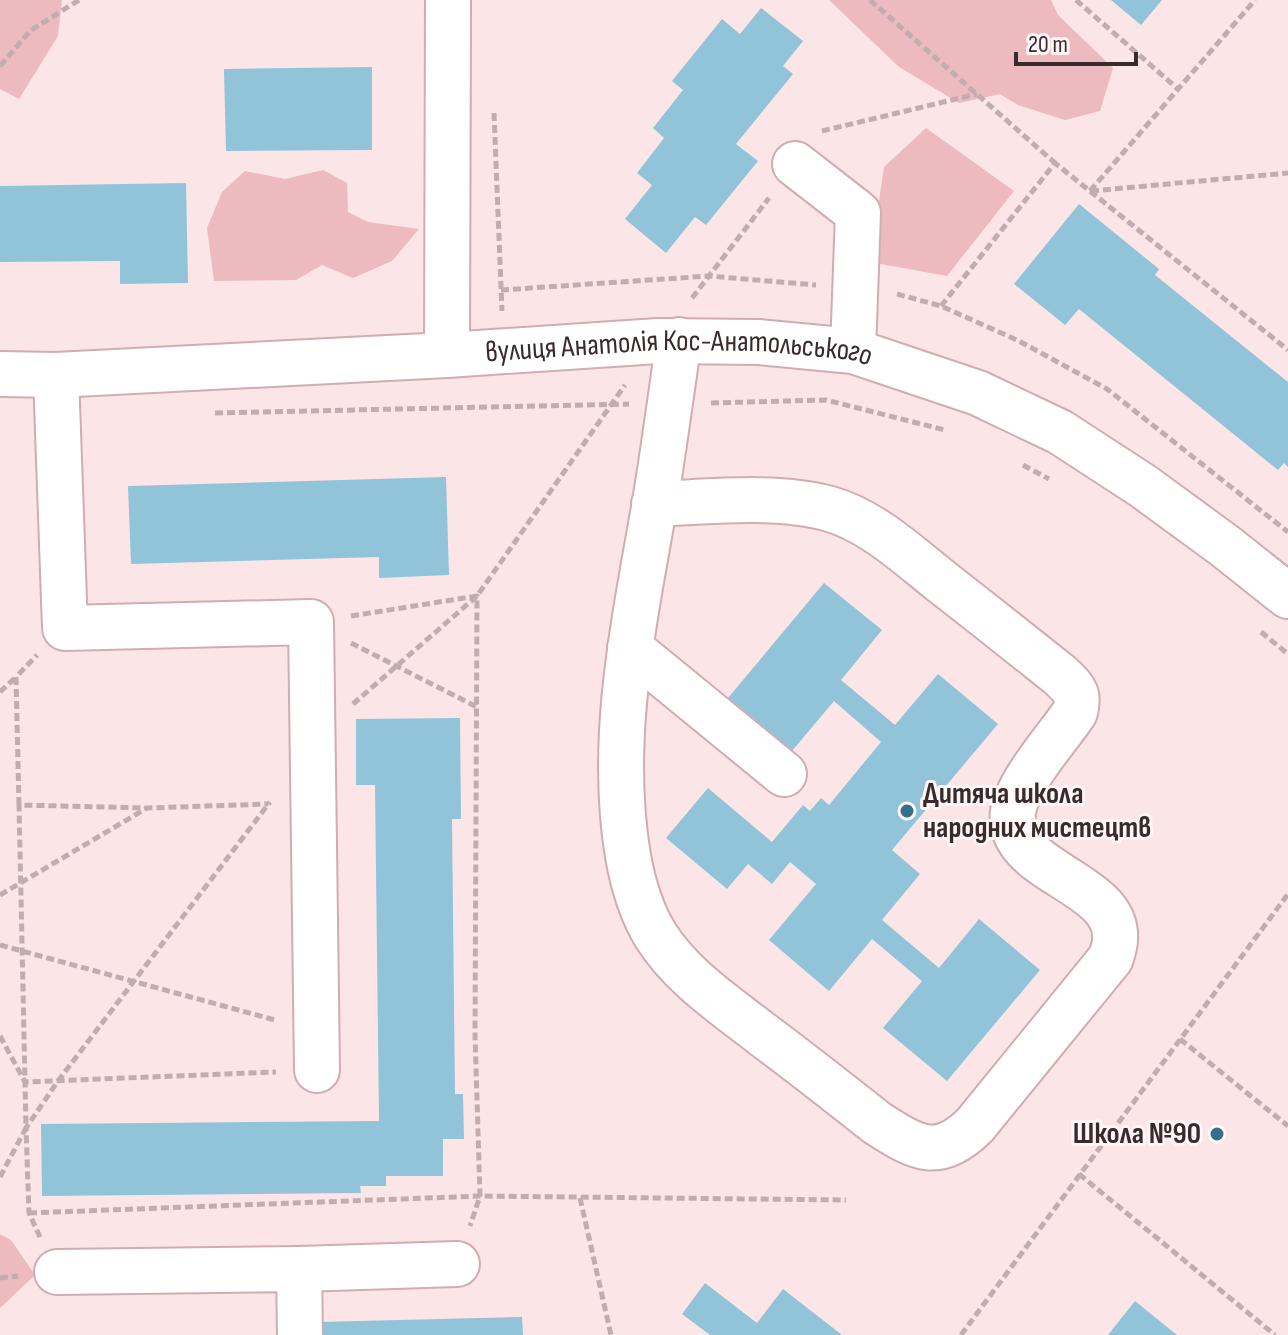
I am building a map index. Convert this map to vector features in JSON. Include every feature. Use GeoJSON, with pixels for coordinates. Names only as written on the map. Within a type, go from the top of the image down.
{"type":"FeatureCollection","features":[{"type":"Feature","properties":{"kind":"street"},"geometry":{"type":"LineString","coordinates":[[447,355],[448,0]]}},
{"type":"Feature","properties":{"kind":"street"},"geometry":{"type":"LineString","coordinates":[[795,164],[858,213],[853,351]]}},
{"type":"Feature","properties":{"kind":"street"},"geometry":{"type":"LineString","coordinates":[[654,504],[759,501],[800,503],[832,509],[863,524],[898,547],[1074,689],[1078,700],[1075,712],[1020,792],[1013,809],[1013,823],[1017,836],[1034,857],[1105,907],[1114,926],[1116,942],[1111,958],[975,1125],[962,1138],[944,1147],[918,1145],[877,1123],[698,983],[674,960],[655,935],[641,907],[624,829],[621,770],[624,705],[642,564],[679,340]]}},
{"type":"Feature","properties":{"kind":"street","name":"вулиця Анатолія Кос-Анатольського"},"geometry":{"type":"LineString","coordinates":[[0,374],[56,375],[679,340],[759,342],[853,351],[978,393],[1060,432],[1143,486],[1288,596]]}},
{"type":"Feature","properties":{"kind":"street"},"geometry":{"type":"LineString","coordinates":[[56,375],[65,628],[311,622],[316,1051]]}},
{"type":"Feature","properties":{"kind":"street"},"geometry":{"type":"LineString","coordinates":[[630,648],[784,774]]}},
{"type":"Feature","properties":{"kind":"street"},"geometry":{"type":"LineString","coordinates":[[57,1272],[457,1264]]}},
{"type":"Feature","properties":{"kind":"street"},"geometry":{"type":"LineString","coordinates":[[299,1269],[300,1335]]}},
{"type":"Feature","properties":{"kind":"path"},"geometry":{"type":"LineString","coordinates":[[0,66],[30,31],[79,0]]}},
{"type":"Feature","properties":{"kind":"path"},"geometry":{"type":"LineString","coordinates":[[870,0],[1055,163],[1288,350]]}},
{"type":"Feature","properties":{"kind":"path"},"geometry":{"type":"LineString","coordinates":[[1076,0],[1178,89]]}},
{"type":"Feature","properties":{"kind":"path"},"geometry":{"type":"LineString","coordinates":[[1090,191],[1255,0]]}},
{"type":"Feature","properties":{"kind":"path"},"geometry":{"type":"LineString","coordinates":[[493,107],[503,407]]}},
{"type":"Feature","properties":{"kind":"path"},"geometry":{"type":"LineString","coordinates":[[941,306],[1055,163]]}},
{"type":"Feature","properties":{"kind":"path"},"geometry":{"type":"LineString","coordinates":[[1090,191],[1288,173]]}},
{"type":"Feature","properties":{"kind":"path"},"geometry":{"type":"LineString","coordinates":[[501,290],[709,276],[880,290],[941,306],[1019,341],[1107,389],[1288,532]]}},
{"type":"Feature","properties":{"kind":"path"},"geometry":{"type":"LineString","coordinates":[[311,622],[477,596],[475,1035],[480,1196]]}},
{"type":"Feature","properties":{"kind":"path"},"geometry":{"type":"LineString","coordinates":[[311,622],[477,707]]}},
{"type":"Feature","properties":{"kind":"path"},"geometry":{"type":"LineString","coordinates":[[0,692],[65,628]]}},
{"type":"Feature","properties":{"kind":"path"},"geometry":{"type":"LineString","coordinates":[[0,1177],[26,1128],[16,677]]}},
{"type":"Feature","properties":{"kind":"path"},"geometry":{"type":"LineString","coordinates":[[19,805],[148,808],[269,804]]}},
{"type":"Feature","properties":{"kind":"path"},"geometry":{"type":"LineString","coordinates":[[0,895],[148,808]]}},
{"type":"Feature","properties":{"kind":"path"},"geometry":{"type":"LineString","coordinates":[[961,1335],[1288,894]]}},
{"type":"Feature","properties":{"kind":"path"},"geometry":{"type":"LineString","coordinates":[[0,945],[316,1051]]}},
{"type":"Feature","properties":{"kind":"path"},"geometry":{"type":"LineString","coordinates":[[0,1036],[25,1082]]}},
{"type":"Feature","properties":{"kind":"path"},"geometry":{"type":"LineString","coordinates":[[1180,1039],[1288,1126]]}},
{"type":"Feature","properties":{"kind":"path"},"geometry":{"type":"LineString","coordinates":[[25,1082],[316,1051]]}},
{"type":"Feature","properties":{"kind":"path"},"geometry":{"type":"LineString","coordinates":[[1079,1174],[1275,1335]]}},
{"type":"Feature","properties":{"kind":"path"},"geometry":{"type":"LineString","coordinates":[[29,1213],[480,1196],[846,1200]]}},
{"type":"Feature","properties":{"kind":"path"},"geometry":{"type":"LineString","coordinates":[[580,1198],[611,1335]]}},
{"type":"Feature","properties":{"kind":"shaded area"},"geometry":{"type":"Polygon","coordinates":[[[0,0],[62,0],[58,36],[19,99],[0,89],[0,0]]]}},
{"type":"Feature","properties":{"kind":"shaded area"},"geometry":{"type":"Polygon","coordinates":[[[829,0],[1051,0],[1058,15],[1113,68],[1100,111],[1065,120],[1018,105],[1000,94],[959,103],[899,67],[829,0]]]}},
{"type":"Feature","properties":{"kind":"shaded area"},"geometry":{"type":"Polygon","coordinates":[[[926,128],[1014,191],[947,276],[870,262],[884,167],[926,128]]]}},
{"type":"Feature","properties":{"kind":"shaded area"},"geometry":{"type":"Polygon","coordinates":[[[323,170],[347,183],[348,212],[368,222],[419,229],[392,261],[353,278],[322,265],[296,280],[214,281],[207,228],[222,192],[245,171],[285,179],[323,170]]]}},
{"type":"Feature","properties":{"kind":"shaded area"},"geometry":{"type":"Polygon","coordinates":[[[0,1234],[11,1240],[35,1275],[0,1308],[0,1234]]]}},
{"type":"Feature","properties":{"kind":"building"},"geometry":{"type":"Polygon","coordinates":[[[1111,0],[1162,0],[1141,25],[1111,0]]]}},
{"type":"Feature","properties":{"kind":"building"},"geometry":{"type":"Polygon","coordinates":[[[761,8],[803,41],[783,66],[793,74],[736,144],[758,161],[706,225],[695,217],[666,253],[625,219],[652,185],[637,173],[664,138],[653,128],[683,90],[672,81],[722,19],[740,34],[761,8]]]}},
{"type":"Feature","properties":{"kind":"building"},"geometry":{"type":"Polygon","coordinates":[[[372,67],[372,150],[226,151],[224,69],[372,67]]]}},
{"type":"Feature","properties":{"kind":"building"},"geometry":{"type":"Polygon","coordinates":[[[186,183],[188,283],[120,284],[120,261],[0,262],[0,186],[186,183]]]}},
{"type":"Feature","properties":{"kind":"building"},"geometry":{"type":"Polygon","coordinates":[[[1079,204],[1159,269],[1155,275],[1288,382],[1288,467],[1284,463],[1278,470],[1079,309],[1065,325],[1014,284],[1079,204]]]}},
{"type":"Feature","properties":{"kind":"building"},"geometry":{"type":"Polygon","coordinates":[[[446,477],[449,575],[379,578],[379,557],[131,564],[128,486],[446,477]]]}},
{"type":"Feature","properties":{"kind":"building"},"geometry":{"type":"Polygon","coordinates":[[[824,583],[882,630],[841,680],[895,725],[938,674],[998,724],[892,850],[920,874],[882,920],[939,968],[979,919],[1040,970],[947,1081],[883,1028],[922,981],[872,939],[829,991],[769,940],[816,884],[790,862],[772,884],[748,864],[727,889],[666,838],[708,788],[772,842],[803,805],[810,811],[821,798],[829,805],[881,742],[834,701],[792,751],[728,698],[824,583]]]}},
{"type":"Feature","properties":{"kind":"building"},"geometry":{"type":"Polygon","coordinates":[[[460,718],[461,819],[452,819],[455,1094],[463,1094],[464,1139],[443,1139],[443,1176],[386,1176],[386,1186],[360,1186],[361,1193],[42,1196],[41,1124],[379,1121],[375,785],[356,785],[356,719],[460,718]]]}},
{"type":"Feature","properties":{"kind":"building"},"geometry":{"type":"Polygon","coordinates":[[[705,1283],[757,1323],[783,1289],[842,1335],[710,1335],[682,1314],[705,1283]]]}},
{"type":"Feature","properties":{"kind":"building"},"geometry":{"type":"Polygon","coordinates":[[[1135,1301],[1177,1335],[1108,1335],[1135,1301]]]}},
{"type":"Feature","properties":{"kind":"building"},"geometry":{"type":"Polygon","coordinates":[[[522,1317],[523,1335],[319,1335],[318,1322],[522,1317]]]}},
{"type":"Feature","properties":{"kind":"place","name":"Дитяча школа народних мистецтв"},"geometry":{"type":"Point","coordinates":[907,811]}},
{"type":"Feature","properties":{"kind":"place","name":"Школа №90"},"geometry":{"type":"Point","coordinates":[1217,1134]}}]}
